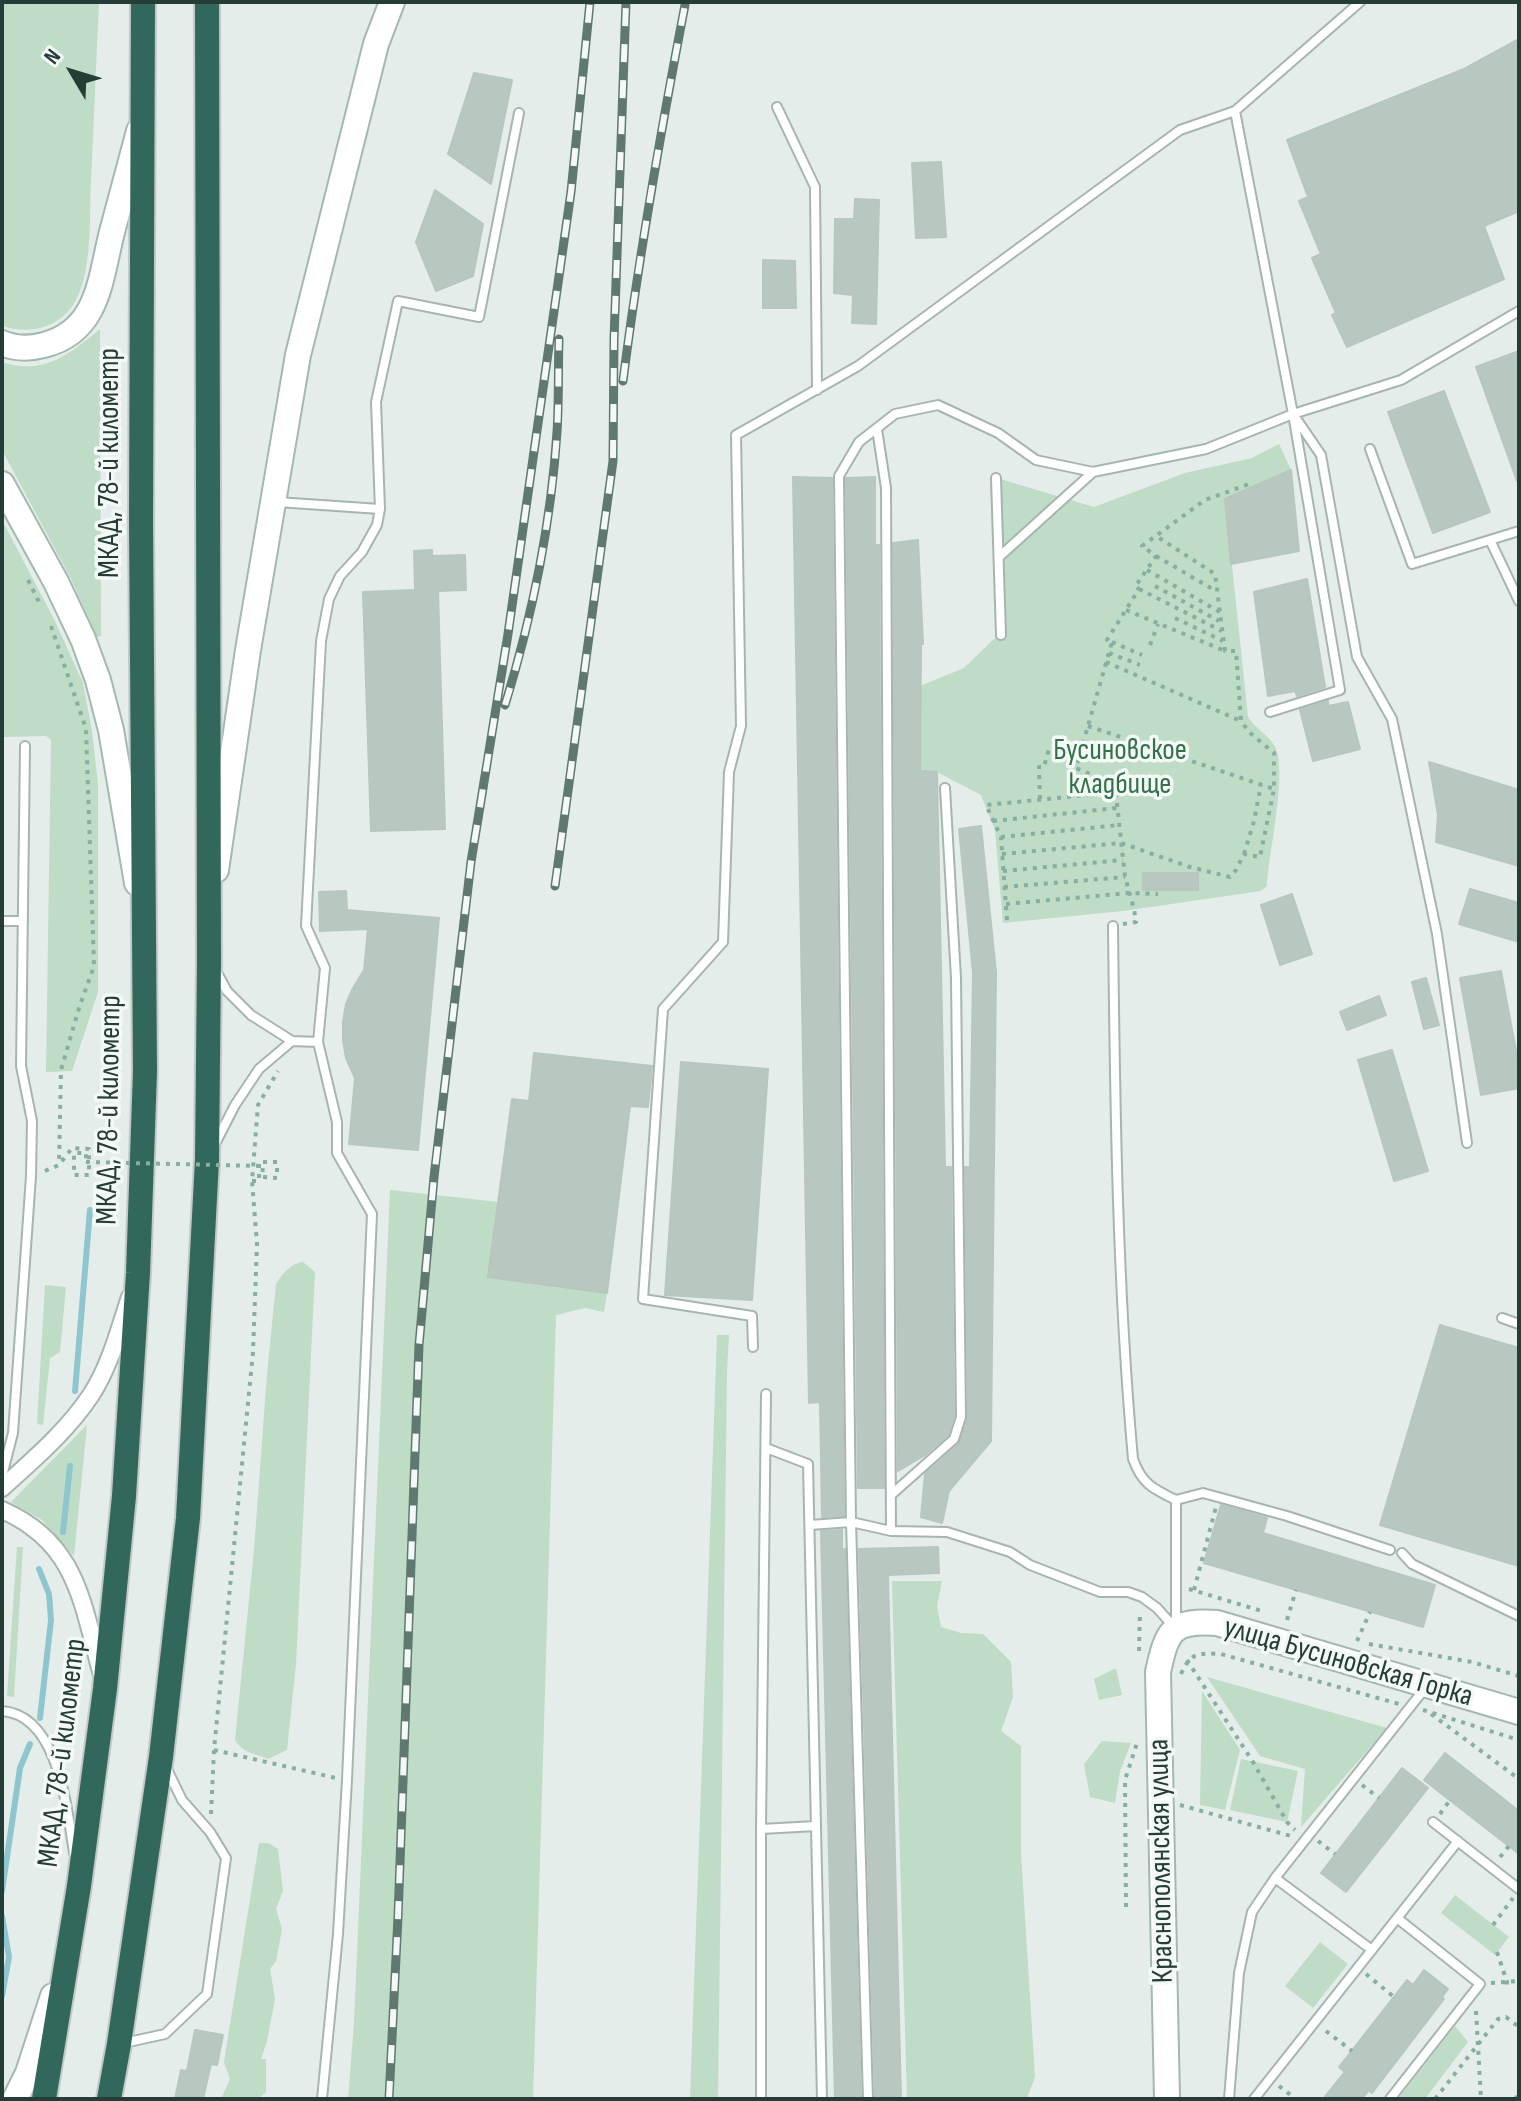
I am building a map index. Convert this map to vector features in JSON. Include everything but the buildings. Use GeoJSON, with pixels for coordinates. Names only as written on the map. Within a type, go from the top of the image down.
{"type":"FeatureCollection","features":[{"type":"Feature","properties":{"kind":"highway","name":"МКАД, 78-й километр"},"geometry":{"type":"LineString","coordinates":[[44,2099],[79,1886],[105,1689],[124,1496],[138,1273],[145,1071],[141,521],[143,2]]}},
{"type":"Feature","properties":{"kind":"highway"},"geometry":{"type":"LineString","coordinates":[[109,2099],[161,1757],[188,1518],[207,1160],[207,2]]}},
{"type":"Feature","properties":{"kind":"main road"},"geometry":{"type":"LineString","coordinates":[[209,916],[272,502],[298,355],[376,44],[392,2]]}},
{"type":"Feature","properties":{"kind":"main road"},"geometry":{"type":"LineString","coordinates":[[2,343],[29,349],[52,343],[72,334],[90,311],[101,281],[143,117]]}},
{"type":"Feature","properties":{"kind":"main road"},"geometry":{"type":"LineString","coordinates":[[2,484],[56,582],[98,680],[111,730],[145,931]]}},
{"type":"Feature","properties":{"kind":"main road","name":"улица Бусиновская Горка"},"geometry":{"type":"LineString","coordinates":[[1176,1628],[1188,1623],[1217,1623],[1519,1712]]}},
{"type":"Feature","properties":{"kind":"main road","name":"Краснополянская улица"},"geometry":{"type":"LineString","coordinates":[[1167,2099],[1158,1672],[1165,1643],[1176,1628]]}},
{"type":"Feature","properties":{"kind":"main road"},"geometry":{"type":"LineString","coordinates":[[15,2099],[28,2073],[69,1948]]}},
{"type":"Feature","properties":{"kind":"street"},"geometry":{"type":"LineString","coordinates":[[2,1488],[60,1435],[92,1393],[111,1353],[138,1273]]}},
{"type":"Feature","properties":{"kind":"street"},"geometry":{"type":"LineString","coordinates":[[2,1510],[40,1531],[68,1566],[76,1584],[105,1689]]}},
{"type":"Feature","properties":{"kind":"lane"},"geometry":{"type":"LineString","coordinates":[[753,1347],[752,1316],[643,1299],[663,1009],[723,942],[729,772],[741,726],[736,435],[858,366],[1180,130],[1235,111],[1360,2]]}},
{"type":"Feature","properties":{"kind":"lane"},"geometry":{"type":"LineString","coordinates":[[777,107],[815,187],[817,390]]}},
{"type":"Feature","properties":{"kind":"lane"},"geometry":{"type":"LineString","coordinates":[[1235,111],[1293,414],[1340,690],[1270,712]]}},
{"type":"Feature","properties":{"kind":"lane"},"geometry":{"type":"LineString","coordinates":[[322,2099],[338,1934],[347,1780],[372,1214],[337,1153],[337,1122],[318,1042],[325,968],[306,926],[321,641],[329,599],[340,576],[362,552],[377,525],[380,509],[376,402],[398,301],[479,317],[519,113]]}},
{"type":"Feature","properties":{"kind":"lane"},"geometry":{"type":"LineString","coordinates":[[868,2099],[851,1522],[839,476],[859,442],[895,414],[938,405],[998,433],[1036,460],[1093,472],[1206,449],[1293,414],[1401,380],[1519,311]]}},
{"type":"Feature","properties":{"kind":"lane"},"geometry":{"type":"LineString","coordinates":[[1293,414],[1321,455],[1357,657],[1392,719],[1437,934],[1467,1143]]}},
{"type":"Feature","properties":{"kind":"lane"},"geometry":{"type":"LineString","coordinates":[[877,429],[886,488],[891,1531]]}},
{"type":"Feature","properties":{"kind":"lane"},"geometry":{"type":"LineString","coordinates":[[1370,449],[1412,564],[1519,531]]}},
{"type":"Feature","properties":{"kind":"lane"},"geometry":{"type":"LineString","coordinates":[[999,557],[1093,472]]}},
{"type":"Feature","properties":{"kind":"lane"},"geometry":{"type":"LineString","coordinates":[[996,478],[1001,635]]}},
{"type":"Feature","properties":{"kind":"lane"},"geometry":{"type":"LineString","coordinates":[[272,502],[380,509]]}},
{"type":"Feature","properties":{"kind":"lane"},"geometry":{"type":"LineString","coordinates":[[1490,540],[1519,601]]}},
{"type":"Feature","properties":{"kind":"lane"},"geometry":{"type":"LineString","coordinates":[[2,1476],[13,1433],[31,1176],[32,1121],[21,1066],[25,746]]}},
{"type":"Feature","properties":{"kind":"lane"},"geometry":{"type":"LineString","coordinates":[[891,1495],[954,1439],[961,1417],[956,978],[945,788]]}},
{"type":"Feature","properties":{"kind":"lane"},"geometry":{"type":"LineString","coordinates":[[2,921],[23,921]]}},
{"type":"Feature","properties":{"kind":"lane"},"geometry":{"type":"LineString","coordinates":[[1113,926],[1115,1124],[1123,1340],[1133,1459],[1138,1473],[1150,1487],[1176,1500],[1203,1493],[1287,1516],[1390,1550]]}},
{"type":"Feature","properties":{"kind":"lane"},"geometry":{"type":"LineString","coordinates":[[209,960],[227,991],[251,1015],[292,1041],[318,1042]]}},
{"type":"Feature","properties":{"kind":"lane"},"geometry":{"type":"LineString","coordinates":[[207,1160],[235,1105],[259,1069],[292,1041]]}},
{"type":"Feature","properties":{"kind":"lane"},"geometry":{"type":"LineString","coordinates":[[1502,1318],[1519,1324]]}},
{"type":"Feature","properties":{"kind":"lane"},"geometry":{"type":"LineString","coordinates":[[761,2099],[766,1394]]}},
{"type":"Feature","properties":{"kind":"lane"},"geometry":{"type":"LineString","coordinates":[[766,1448],[808,1464],[822,2099]]}},
{"type":"Feature","properties":{"kind":"lane"},"geometry":{"type":"LineString","coordinates":[[1176,1500],[1176,1628]]}},
{"type":"Feature","properties":{"kind":"lane"},"geometry":{"type":"LineString","coordinates":[[810,1525],[851,1522],[891,1531],[947,1532],[1010,1552],[1030,1565],[1100,1592],[1128,1592],[1142,1597],[1176,1628]]}},
{"type":"Feature","properties":{"kind":"lane"},"geometry":{"type":"LineString","coordinates":[[1402,1553],[1412,1564],[1519,1616]]}},
{"type":"Feature","properties":{"kind":"lane"},"geometry":{"type":"LineString","coordinates":[[1229,2099],[1239,1973],[1252,1912],[1275,1878],[1428,1685]]}},
{"type":"Feature","properties":{"kind":"lane"},"geometry":{"type":"LineString","coordinates":[[2,1711],[34,1725],[47,1743],[65,1795],[79,1886]]}},
{"type":"Feature","properties":{"kind":"lane"},"geometry":{"type":"LineString","coordinates":[[119,2044],[165,2034],[207,1994],[226,1858],[210,1832],[182,1800],[161,1757]]}},
{"type":"Feature","properties":{"kind":"lane"},"geometry":{"type":"LineString","coordinates":[[1433,1822],[1519,1890]]}},
{"type":"Feature","properties":{"kind":"lane"},"geometry":{"type":"LineString","coordinates":[[761,1829],[816,1826]]}},
{"type":"Feature","properties":{"kind":"lane"},"geometry":{"type":"LineString","coordinates":[[1254,2099],[1458,1841]]}},
{"type":"Feature","properties":{"kind":"lane"},"geometry":{"type":"LineString","coordinates":[[1275,1878],[1372,1950]]}},
{"type":"Feature","properties":{"kind":"lane"},"geometry":{"type":"LineString","coordinates":[[1390,2099],[1478,1986],[1397,1918]]}},
{"type":"Feature","properties":{"kind":"path"},"geometry":{"type":"LineString","coordinates":[[1217,592],[1142,546],[1205,500],[1252,483]]}},
{"type":"Feature","properties":{"kind":"path"},"geometry":{"type":"LineString","coordinates":[[1156,536],[1215,574],[1225,651]]}},
{"type":"Feature","properties":{"kind":"path"},"geometry":{"type":"LineString","coordinates":[[1156,556],[1135,587],[1222,631]]}},
{"type":"Feature","properties":{"kind":"path"},"geometry":{"type":"LineString","coordinates":[[23,570],[43,610]]}},
{"type":"Feature","properties":{"kind":"path"},"geometry":{"type":"LineString","coordinates":[[1147,570],[1220,612]]}},
{"type":"Feature","properties":{"kind":"path"},"geometry":{"type":"LineString","coordinates":[[1155,586],[1221,621]]}},
{"type":"Feature","properties":{"kind":"path"},"geometry":{"type":"LineString","coordinates":[[1139,589],[1107,640],[1142,655]]}},
{"type":"Feature","properties":{"kind":"path"},"geometry":{"type":"LineString","coordinates":[[1126,610],[1225,651],[1236,651],[1241,721]]}},
{"type":"Feature","properties":{"kind":"path"},"geometry":{"type":"LineString","coordinates":[[1175,618],[1223,641]]}},
{"type":"Feature","properties":{"kind":"path"},"geometry":{"type":"LineString","coordinates":[[50,623],[86,729],[94,966],[61,1070],[59,1165],[72,1148],[89,1149],[89,1175],[74,1175],[74,1153],[86,1153],[86,1162],[263,1166],[262,1177],[277,1178],[277,1162],[259,1162],[259,1181],[252,1181]]}},
{"type":"Feature","properties":{"kind":"path"},"geometry":{"type":"LineString","coordinates":[[1150,645],[1158,624]]}},
{"type":"Feature","properties":{"kind":"path"},"geometry":{"type":"LineString","coordinates":[[1112,642],[1076,768],[1115,785],[1125,877],[1136,922],[1113,926]]}},
{"type":"Feature","properties":{"kind":"path"},"geometry":{"type":"LineString","coordinates":[[1109,652],[1140,665]]}},
{"type":"Feature","properties":{"kind":"path"},"geometry":{"type":"LineString","coordinates":[[1106,662],[1241,721],[1274,753],[1274,789],[1260,857],[1244,854]]}},
{"type":"Feature","properties":{"kind":"path"},"geometry":{"type":"LineString","coordinates":[[1088,726],[1274,789]]}},
{"type":"Feature","properties":{"kind":"path"},"geometry":{"type":"LineString","coordinates":[[1041,799],[1039,767],[1044,767],[1049,749],[1080,755]]}},
{"type":"Feature","properties":{"kind":"path"},"geometry":{"type":"LineString","coordinates":[[1002,854],[1121,843],[1230,877],[1244,854],[1261,785]]}},
{"type":"Feature","properties":{"kind":"path"},"geometry":{"type":"LineString","coordinates":[[1007,920],[1001,837],[986,805],[1116,792]]}},
{"type":"Feature","properties":{"kind":"path"},"geometry":{"type":"LineString","coordinates":[[993,821],[1117,808]]}},
{"type":"Feature","properties":{"kind":"path"},"geometry":{"type":"LineString","coordinates":[[1001,837],[1119,825]]}},
{"type":"Feature","properties":{"kind":"path"},"geometry":{"type":"LineString","coordinates":[[1003,871],[1123,860]]}},
{"type":"Feature","properties":{"kind":"path"},"geometry":{"type":"LineString","coordinates":[[1004,887],[1125,877]]}},
{"type":"Feature","properties":{"kind":"path"},"geometry":{"type":"LineString","coordinates":[[1006,904],[1129,893],[1158,894]]}},
{"type":"Feature","properties":{"kind":"path"},"geometry":{"type":"LineString","coordinates":[[210,1832],[214,1750],[253,1352],[257,1244],[252,1181],[258,1105],[272,1083]]}},
{"type":"Feature","properties":{"kind":"path"},"geometry":{"type":"LineString","coordinates":[[1194,1590],[1218,1501]]}},
{"type":"Feature","properties":{"kind":"path"},"geometry":{"type":"LineString","coordinates":[[1176,1584],[1274,1615]]}},
{"type":"Feature","properties":{"kind":"path"},"geometry":{"type":"LineString","coordinates":[[1287,1620],[1296,1590]]}},
{"type":"Feature","properties":{"kind":"path"},"geometry":{"type":"LineString","coordinates":[[1139,1652],[1142,1597]]}},
{"type":"Feature","properties":{"kind":"path"},"geometry":{"type":"LineString","coordinates":[[1370,1612],[1357,1641],[1472,1662],[1519,1676]]}},
{"type":"Feature","properties":{"kind":"path"},"geometry":{"type":"LineString","coordinates":[[1182,1674],[1187,1660],[1201,1653],[1221,1654],[1428,1711],[1519,1740]]}},
{"type":"Feature","properties":{"kind":"path"},"geometry":{"type":"LineString","coordinates":[[1187,1660],[1253,1762],[1287,1822]]}},
{"type":"Feature","properties":{"kind":"path"},"geometry":{"type":"LineString","coordinates":[[1428,1711],[1519,1779]]}},
{"type":"Feature","properties":{"kind":"path"},"geometry":{"type":"LineString","coordinates":[[1126,1907],[1125,1780],[1138,1739]]}},
{"type":"Feature","properties":{"kind":"path"},"geometry":{"type":"LineString","coordinates":[[214,1750],[347,1780]]}},
{"type":"Feature","properties":{"kind":"path"},"geometry":{"type":"LineString","coordinates":[[1354,1779],[1379,1798]]}},
{"type":"Feature","properties":{"kind":"path"},"geometry":{"type":"LineString","coordinates":[[1178,1805],[1308,1837],[1335,1854]]}},
{"type":"Feature","properties":{"kind":"path"},"geometry":{"type":"LineString","coordinates":[[1493,1925],[1519,1890]]}},
{"type":"Feature","properties":{"kind":"path"},"geometry":{"type":"LineString","coordinates":[[1497,1952],[1507,1989]]}},
{"type":"Feature","properties":{"kind":"path"},"geometry":{"type":"LineString","coordinates":[[1358,1968],[1394,1997]]}},
{"type":"Feature","properties":{"kind":"path"},"geometry":{"type":"LineString","coordinates":[[1481,2099],[1477,2046],[1478,1986],[1519,1981]]}},
{"type":"Feature","properties":{"kind":"path"},"geometry":{"type":"LineString","coordinates":[[1435,2099],[1498,2019],[1506,2017],[1519,2027]]}},
{"type":"Feature","properties":{"kind":"path"},"geometry":{"type":"LineString","coordinates":[[1314,2022],[1352,2051]]}},
{"type":"Feature","properties":{"kind":"path"},"geometry":{"type":"LineString","coordinates":[[1270,2079],[1296,2099]]}},
{"type":"Feature","properties":{"kind":"path"},"geometry":{"type":"LineString","coordinates":[[1515,2099],[1519,2094]]}},
{"type":"Feature","properties":{"kind":"green space"},"geometry":{"type":"Polygon","coordinates":[[[2,2],[99,2],[85,273],[70,310],[44,327],[23,330],[2,326],[2,2]]]}},
{"type":"Feature","properties":{"kind":"green space"},"geometry":{"type":"Polygon","coordinates":[[[100,329],[101,636],[97,637],[71,579],[2,450],[2,362],[30,366],[55,360],[100,329]]]}},
{"type":"Feature","properties":{"kind":"green space","name":"Бусиновское кладбище"},"geometry":{"type":"Polygon","coordinates":[[[1279,444],[1291,470],[1225,499],[1248,717],[1271,741],[1278,756],[1279,791],[1267,886],[1261,891],[1123,911],[1003,923],[995,830],[981,795],[937,772],[920,771],[920,686],[964,668],[996,637],[990,476],[1094,507],[1185,473],[1252,458],[1279,444]]]}},
{"type":"Feature","properties":{"kind":"green space"},"geometry":{"type":"Polygon","coordinates":[[[2,520],[55,621],[83,683],[92,731],[98,784],[98,992],[72,1071],[46,1072],[51,740],[46,736],[2,737],[2,520]]]}},
{"type":"Feature","properties":{"kind":"green space"},"geometry":{"type":"Polygon","coordinates":[[[390,1190],[498,1202],[488,1277],[607,1293],[604,1312],[585,1308],[556,1315],[533,2099],[348,2099],[354,2023],[390,1190]]]}},
{"type":"Feature","properties":{"kind":"green space"},"geometry":{"type":"Polygon","coordinates":[[[303,1262],[315,1272],[296,1664],[287,1750],[268,1759],[246,1751],[235,1740],[276,1284],[287,1270],[303,1262]]]}},
{"type":"Feature","properties":{"kind":"green space"},"geometry":{"type":"Polygon","coordinates":[[[45,1285],[66,1287],[60,1352],[50,1358],[43,1425],[37,1424],[45,1285]]]}},
{"type":"Feature","properties":{"kind":"green space"},"geometry":{"type":"Polygon","coordinates":[[[717,1335],[729,1335],[718,2099],[690,2099],[717,1335]]]}},
{"type":"Feature","properties":{"kind":"green space"},"geometry":{"type":"Polygon","coordinates":[[[87,1425],[74,1556],[42,1520],[11,1502],[87,1425]]]}},
{"type":"Feature","properties":{"kind":"green space"},"geometry":{"type":"Polygon","coordinates":[[[17,1547],[23,1547],[14,1697],[7,1696],[17,1547]]]}},
{"type":"Feature","properties":{"kind":"green space"},"geometry":{"type":"Polygon","coordinates":[[[892,1581],[942,1581],[937,1606],[941,1627],[961,1633],[983,1634],[1011,1662],[1013,1697],[1001,1731],[1021,1746],[1021,1854],[1035,2077],[1029,2099],[907,2099],[892,1581]]]}},
{"type":"Feature","properties":{"kind":"green space"},"geometry":{"type":"Polygon","coordinates":[[[1116,1668],[1122,1695],[1099,1700],[1094,1679],[1116,1668]]]}},
{"type":"Feature","properties":{"kind":"green space"},"geometry":{"type":"Polygon","coordinates":[[[1207,1677],[1387,1728],[1301,1827],[1305,1769],[1260,1756],[1207,1677]]]}},
{"type":"Feature","properties":{"kind":"green space"},"geometry":{"type":"Polygon","coordinates":[[[1202,1691],[1240,1750],[1225,1810],[1200,1805],[1202,1691]]]}},
{"type":"Feature","properties":{"kind":"green space"},"geometry":{"type":"Polygon","coordinates":[[[1102,1741],[1131,1743],[1120,1771],[1115,1803],[1090,1797],[1084,1764],[1102,1741]]]}},
{"type":"Feature","properties":{"kind":"green space"},"geometry":{"type":"Polygon","coordinates":[[[1241,1759],[1298,1771],[1287,1822],[1230,1810],[1241,1759]]]}},
{"type":"Feature","properties":{"kind":"green space"},"geometry":{"type":"Polygon","coordinates":[[[259,1843],[269,1843],[278,1849],[283,1891],[276,1909],[282,1929],[276,1961],[270,1969],[275,1999],[261,2059],[266,2059],[266,2092],[258,2099],[221,2099],[230,2079],[224,2062],[259,1843]]]}},
{"type":"Feature","properties":{"kind":"green space"},"geometry":{"type":"Polygon","coordinates":[[[1455,1895],[1509,1937],[1495,1955],[1441,1913],[1455,1895]]]}},
{"type":"Feature","properties":{"kind":"green space"},"geometry":{"type":"Polygon","coordinates":[[[1320,1942],[1348,1964],[1313,2008],[1285,1986],[1320,1942]]]}},
{"type":"Feature","properties":{"kind":"green space"},"geometry":{"type":"Polygon","coordinates":[[[1455,2026],[1468,2042],[1425,2099],[1398,2099],[1455,2026]]]}},
{"type":"Feature","properties":{"kind":"waterway"},"geometry":{"type":"LineString","coordinates":[[75,1391],[90,1210]]}},
{"type":"Feature","properties":{"kind":"waterway"},"geometry":{"type":"LineString","coordinates":[[63,1532],[70,1466]]}},
{"type":"Feature","properties":{"kind":"waterway"},"geometry":{"type":"LineString","coordinates":[[39,1569],[49,1594],[51,1620],[40,1718]]}},
{"type":"Feature","properties":{"kind":"waterway"},"geometry":{"type":"LineString","coordinates":[[2,1891],[20,1768],[30,1744]]}},
{"type":"Feature","properties":{"kind":"waterway"},"geometry":{"type":"LineString","coordinates":[[2,1916],[9,1957],[2,1996]]}},
{"type":"Feature","properties":{"kind":"railway"},"geometry":{"type":"LineString","coordinates":[[389,2099],[419,1345],[434,1177],[471,862],[508,634],[571,192],[590,2]]}},
{"type":"Feature","properties":{"kind":"railway"},"geometry":{"type":"LineString","coordinates":[[555,886],[613,461],[614,339],[626,2]]}},
{"type":"Feature","properties":{"kind":"railway"},"geometry":{"type":"LineString","coordinates":[[623,381],[651,193],[685,5]]}},
{"type":"Feature","properties":{"kind":"railway"},"geometry":{"type":"LineString","coordinates":[[505,705],[524,638],[545,536],[557,432],[559,339]]}}]}
